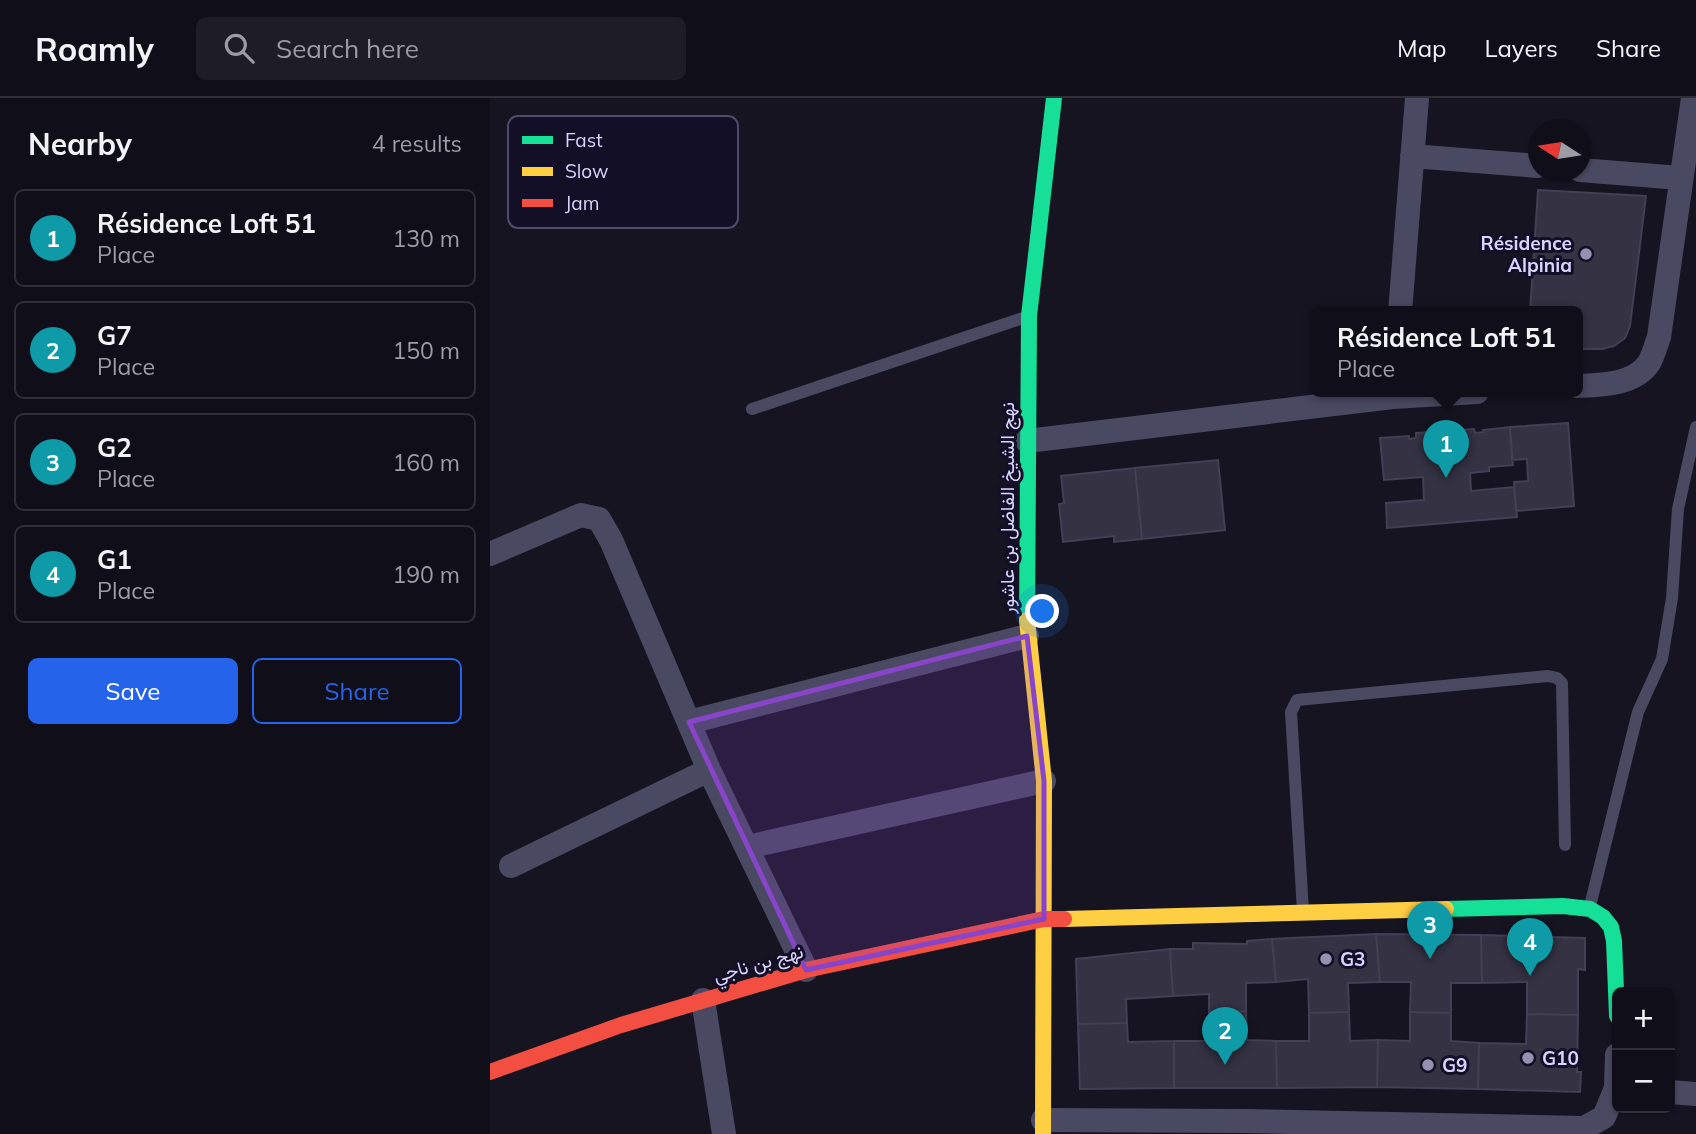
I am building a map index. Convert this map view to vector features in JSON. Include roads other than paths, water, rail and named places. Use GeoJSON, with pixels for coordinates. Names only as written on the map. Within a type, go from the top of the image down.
{"type":"FeatureCollection","features":[{"type":"Feature","properties":{"kind":"street","name":"نهج الشيخ الفاضل بن عاشور"},"geometry":{"type":"LineString","coordinates":[[1043,1127],[1044,781],[1027,636],[1027,440],[1029,316],[1054,98]]}},
{"type":"Feature","properties":{"kind":"street"},"geometry":{"type":"LineString","coordinates":[[1400,306],[1417,98]]}},
{"type":"Feature","properties":{"kind":"street"},"geometry":{"type":"LineString","coordinates":[[1583,385],[1623,381],[1639,374],[1649,362],[1659,337],[1693,98]]}},
{"type":"Feature","properties":{"kind":"street"},"geometry":{"type":"LineString","coordinates":[[1412,156],[1528,165]]}},
{"type":"Feature","properties":{"kind":"street"},"geometry":{"type":"LineString","coordinates":[[1591,171],[1680,178]]}},
{"type":"Feature","properties":{"kind":"street"},"geometry":{"type":"LineString","coordinates":[[1027,440],[1377,397]]}},
{"type":"Feature","properties":{"kind":"street"},"geometry":{"type":"LineString","coordinates":[[490,554],[581,515],[598,519],[611,540],[709,770],[806,970]]}},
{"type":"Feature","properties":{"kind":"street"},"geometry":{"type":"LineString","coordinates":[[689,722],[1027,636]]}},
{"type":"Feature","properties":{"kind":"street"},"geometry":{"type":"LineString","coordinates":[[511,866],[709,770]]}},
{"type":"Feature","properties":{"kind":"street"},"geometry":{"type":"LineString","coordinates":[[747,847],[1044,781]]}},
{"type":"Feature","properties":{"kind":"street","name":"نهج بن ناجي"},"geometry":{"type":"LineString","coordinates":[[490,1073],[621,1025],[806,970],[1044,919],[1563,906],[1590,909]]}},
{"type":"Feature","properties":{"kind":"street"},"geometry":{"type":"LineString","coordinates":[[1590,909],[1603,917],[1611,927],[1616,987]]}},
{"type":"Feature","properties":{"kind":"street"},"geometry":{"type":"LineString","coordinates":[[703,1000],[724,1134]]}},
{"type":"Feature","properties":{"kind":"street"},"geometry":{"type":"LineString","coordinates":[[1675,1092],[1696,1094]]}},
{"type":"Feature","properties":{"kind":"street"},"geometry":{"type":"LineString","coordinates":[[1043,1127],[1584,1128],[1604,1117],[1612,1098]]}},
{"type":"Feature","properties":{"kind":"lane"},"geometry":{"type":"LineString","coordinates":[[752,409],[1029,316]]}},
{"type":"Feature","properties":{"kind":"lane"},"geometry":{"type":"LineString","coordinates":[[1590,909],[1638,712],[1662,659],[1672,598],[1678,509],[1696,427]]}},
{"type":"Feature","properties":{"kind":"lane"},"geometry":{"type":"LineString","coordinates":[[1303,911],[1291,712],[1297,700],[1548,676],[1557,678],[1562,683],[1565,845]]}},
{"type":"Feature","properties":{"kind":"place","name":"Résidence Alpinia"},"geometry":{"type":"Point","coordinates":[1586,254]}},
{"type":"Feature","properties":{"kind":"place","name":"Résidence Loft 51"},"geometry":{"type":"Point","coordinates":[1446,478]}},
{"type":"Feature","properties":{"kind":"place","name":"G3"},"geometry":{"type":"Point","coordinates":[1326,959]}},
{"type":"Feature","properties":{"kind":"place","name":"G2"},"geometry":{"type":"Point","coordinates":[1430,959]}},
{"type":"Feature","properties":{"kind":"place","name":"G1"},"geometry":{"type":"Point","coordinates":[1530,976]}},
{"type":"Feature","properties":{"kind":"place","name":"G10"},"geometry":{"type":"Point","coordinates":[1528,1058]}},
{"type":"Feature","properties":{"kind":"place","name":"G7"},"geometry":{"type":"Point","coordinates":[1225,1065]}},
{"type":"Feature","properties":{"kind":"place","name":"G9"},"geometry":{"type":"Point","coordinates":[1428,1065]}}]}
